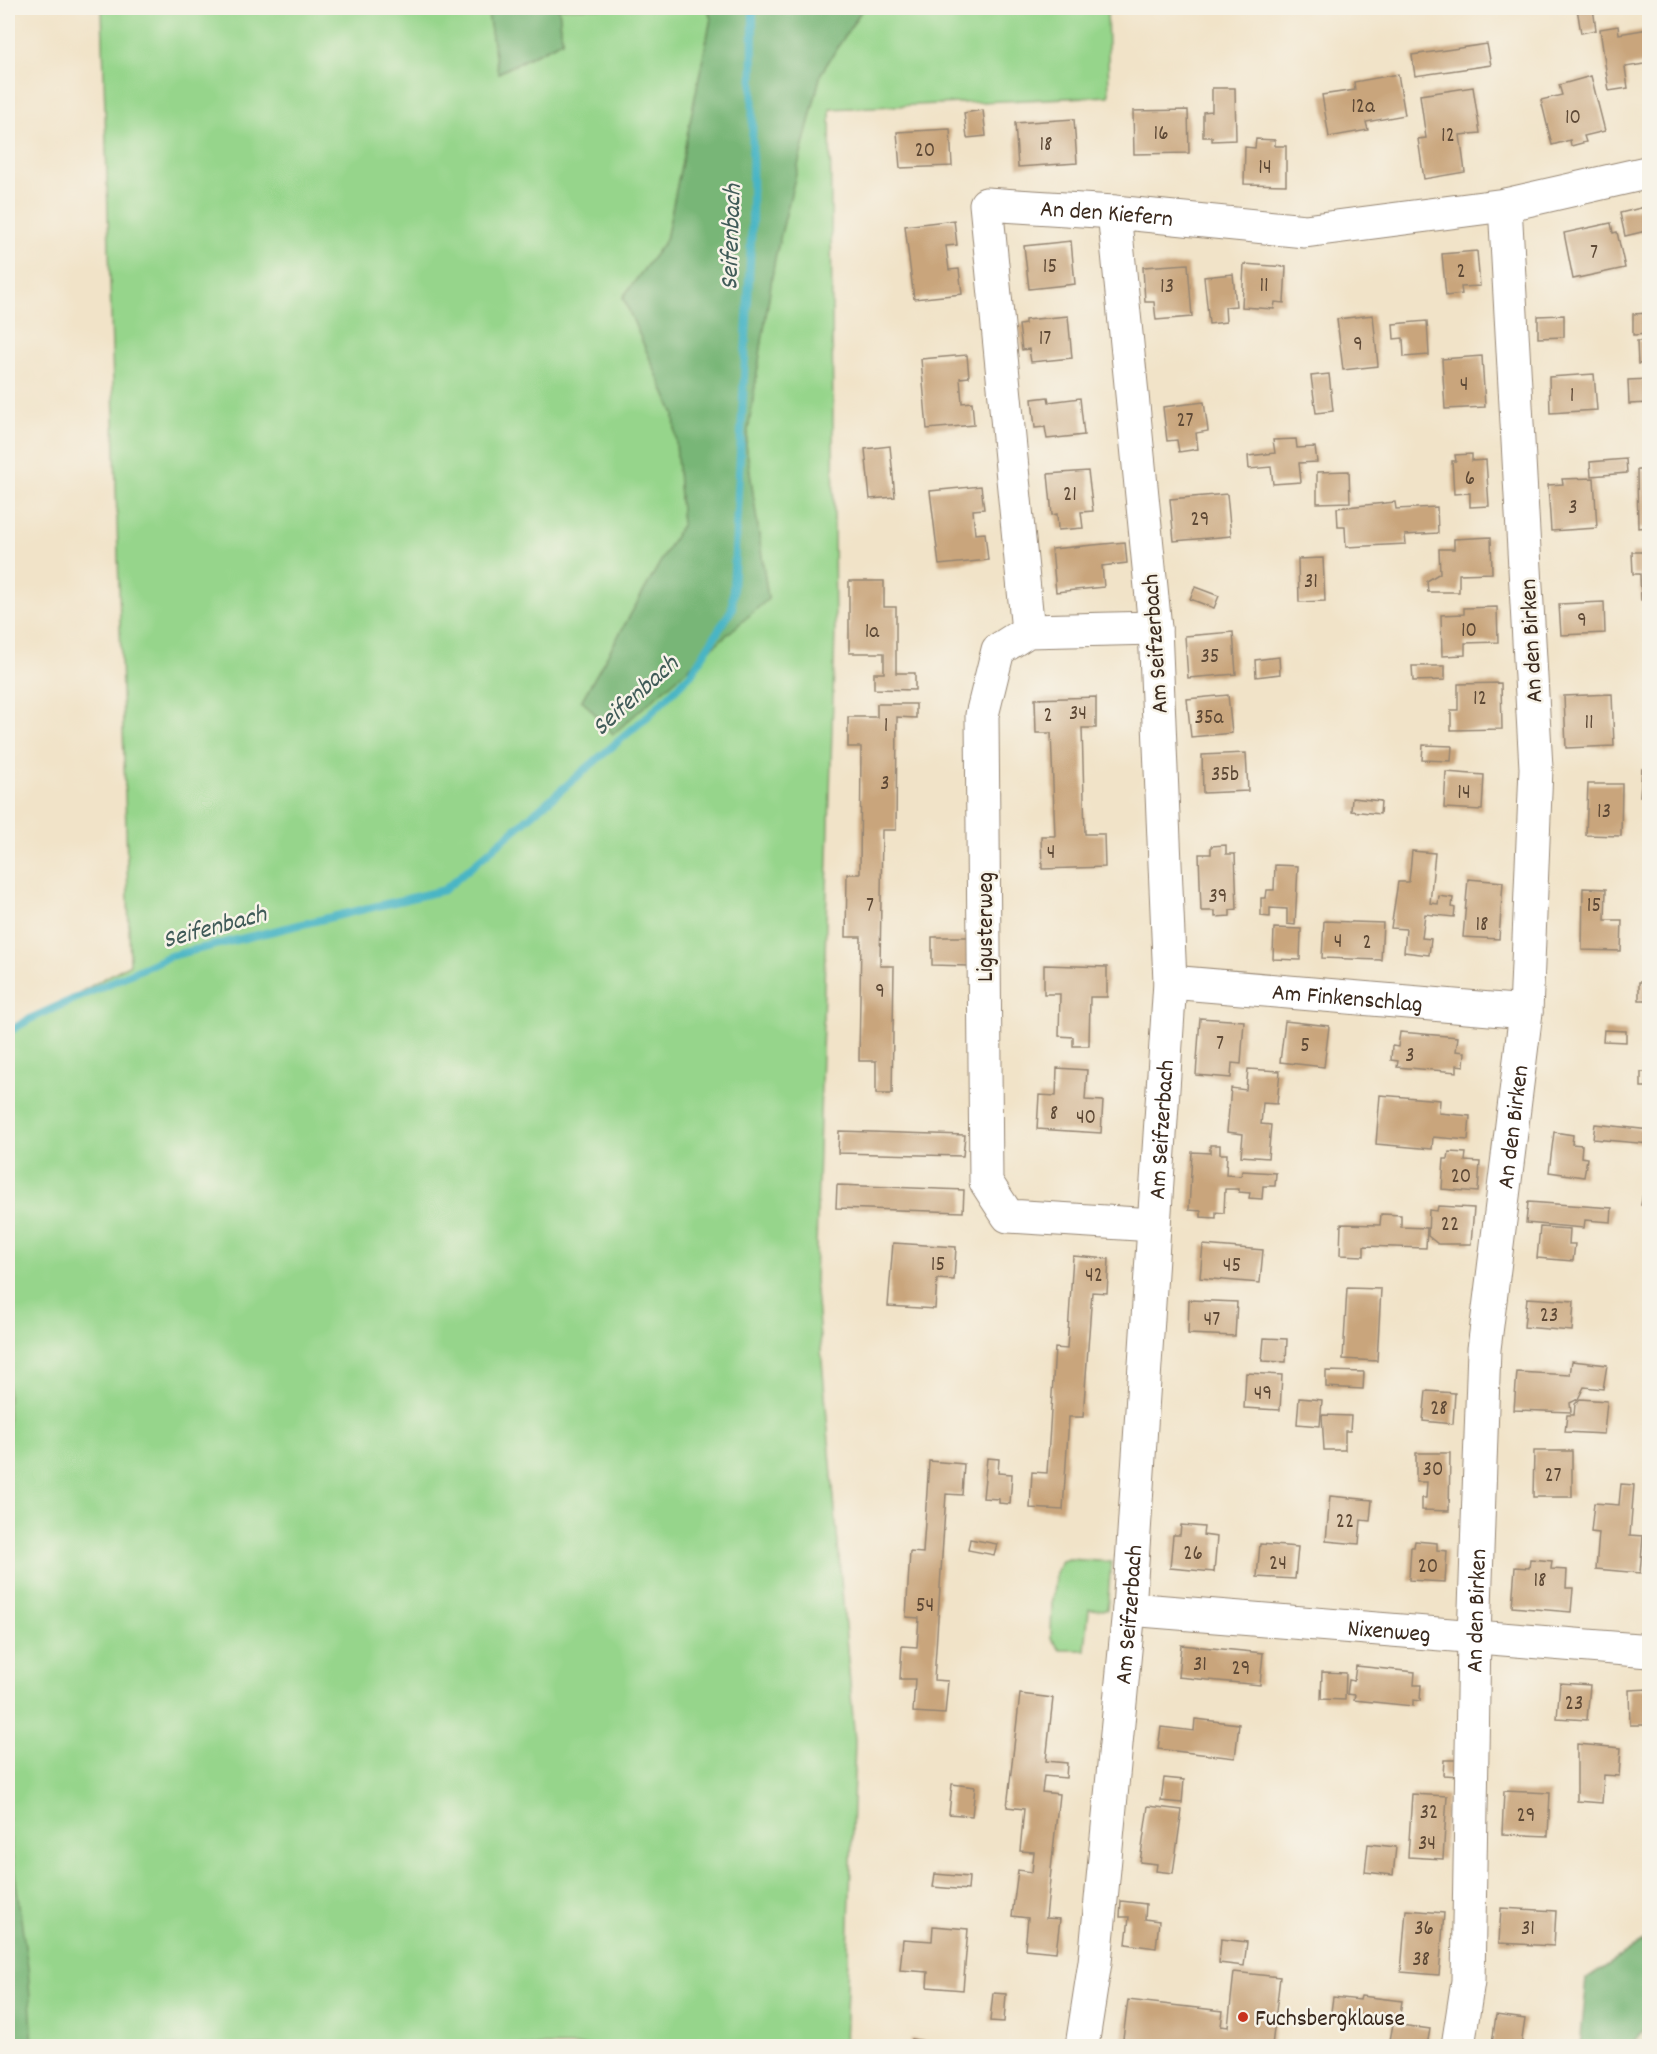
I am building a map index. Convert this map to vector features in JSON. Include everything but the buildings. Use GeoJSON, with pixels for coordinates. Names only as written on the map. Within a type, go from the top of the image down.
{"type":"FeatureCollection","features":[{"type":"Feature","properties":{"kind":"street","name":"An den Kiefern"},"geometry":{"type":"LineString","coordinates":[[1028,631],[986,204],[1114,212],[1305,231],[1505,205],[1650,172]]}},
{"type":"Feature","properties":{"kind":"street","name":"An den Birken"},"geometry":{"type":"LineString","coordinates":[[1458,2046],[1468,1981],[1474,1637],[1484,1349],[1526,1012],[1536,768],[1505,205]]}},
{"type":"Feature","properties":{"kind":"street","name":"Am Seifzerbach"},"geometry":{"type":"LineString","coordinates":[[1082,2046],[1095,1962],[1129,1609],[1170,982],[1155,628],[1114,212]]}},
{"type":"Feature","properties":{"kind":"street"},"geometry":{"type":"LineString","coordinates":[[1028,631],[1155,628]]}},
{"type":"Feature","properties":{"kind":"street","name":"Ligusterweg"},"geometry":{"type":"LineString","coordinates":[[1028,631],[998,650],[982,715],[986,1182],[1008,1216],[1154,1226]]}},
{"type":"Feature","properties":{"kind":"street","name":"Am Finkenschlag"},"geometry":{"type":"LineString","coordinates":[[1170,982],[1526,1012]]}},
{"type":"Feature","properties":{"kind":"street","name":"Nixenweg"},"geometry":{"type":"LineString","coordinates":[[1129,1609],[1650,1651]]}},
{"type":"Feature","properties":{"kind":"shaded area"},"geometry":{"type":"Polygon","coordinates":[[[1649,2020],[1649,2046],[1633,2046],[1649,2020]]]}},
{"type":"Feature","properties":{"kind":"green space"},"geometry":{"type":"Polygon","coordinates":[[[102,8],[487,8],[499,73],[562,41],[559,8],[708,8],[711,19],[666,240],[623,297],[674,414],[682,524],[582,700],[768,599],[746,444],[775,258],[821,73],[863,8],[1107,8],[1109,96],[830,109],[835,631],[815,1280],[855,1741],[845,2046],[8,2046],[8,1033],[130,964],[102,8]]]}},
{"type":"Feature","properties":{"kind":"green space"},"geometry":{"type":"Polygon","coordinates":[[[487,8],[559,8],[562,41],[498,73],[487,8]]]}},
{"type":"Feature","properties":{"kind":"green space"},"geometry":{"type":"Polygon","coordinates":[[[708,8],[863,8],[821,73],[775,258],[746,444],[768,599],[613,734],[582,700],[682,524],[674,414],[623,297],[666,240],[711,19],[708,8]]]}},
{"type":"Feature","properties":{"kind":"green space"},"geometry":{"type":"Polygon","coordinates":[[[1069,1559],[1111,1562],[1107,1610],[1089,1609],[1085,1650],[1060,1650],[1051,1638],[1052,1600],[1056,1573],[1062,1561],[1069,1559]]]}},
{"type":"Feature","properties":{"kind":"green space"},"geometry":{"type":"Polygon","coordinates":[[[8,1826],[28,1968],[33,2046],[8,2046],[8,1826]]]}},
{"type":"Feature","properties":{"kind":"green space"},"geometry":{"type":"Polygon","coordinates":[[[1649,1938],[1649,2020],[1633,2046],[1580,2046],[1587,1979],[1649,1938]]]}},
{"type":"Feature","properties":{"kind":"waterway","name":"Seifenbach"},"geometry":{"type":"LineString","coordinates":[[8,1032],[32,1018],[170,956],[444,890],[648,716],[691,674],[732,609],[752,222],[753,8]]}},
{"type":"Feature","properties":{"kind":"place","name":"Fuchsbergklause"},"geometry":{"type":"Point","coordinates":[1243,2017]}}]}
